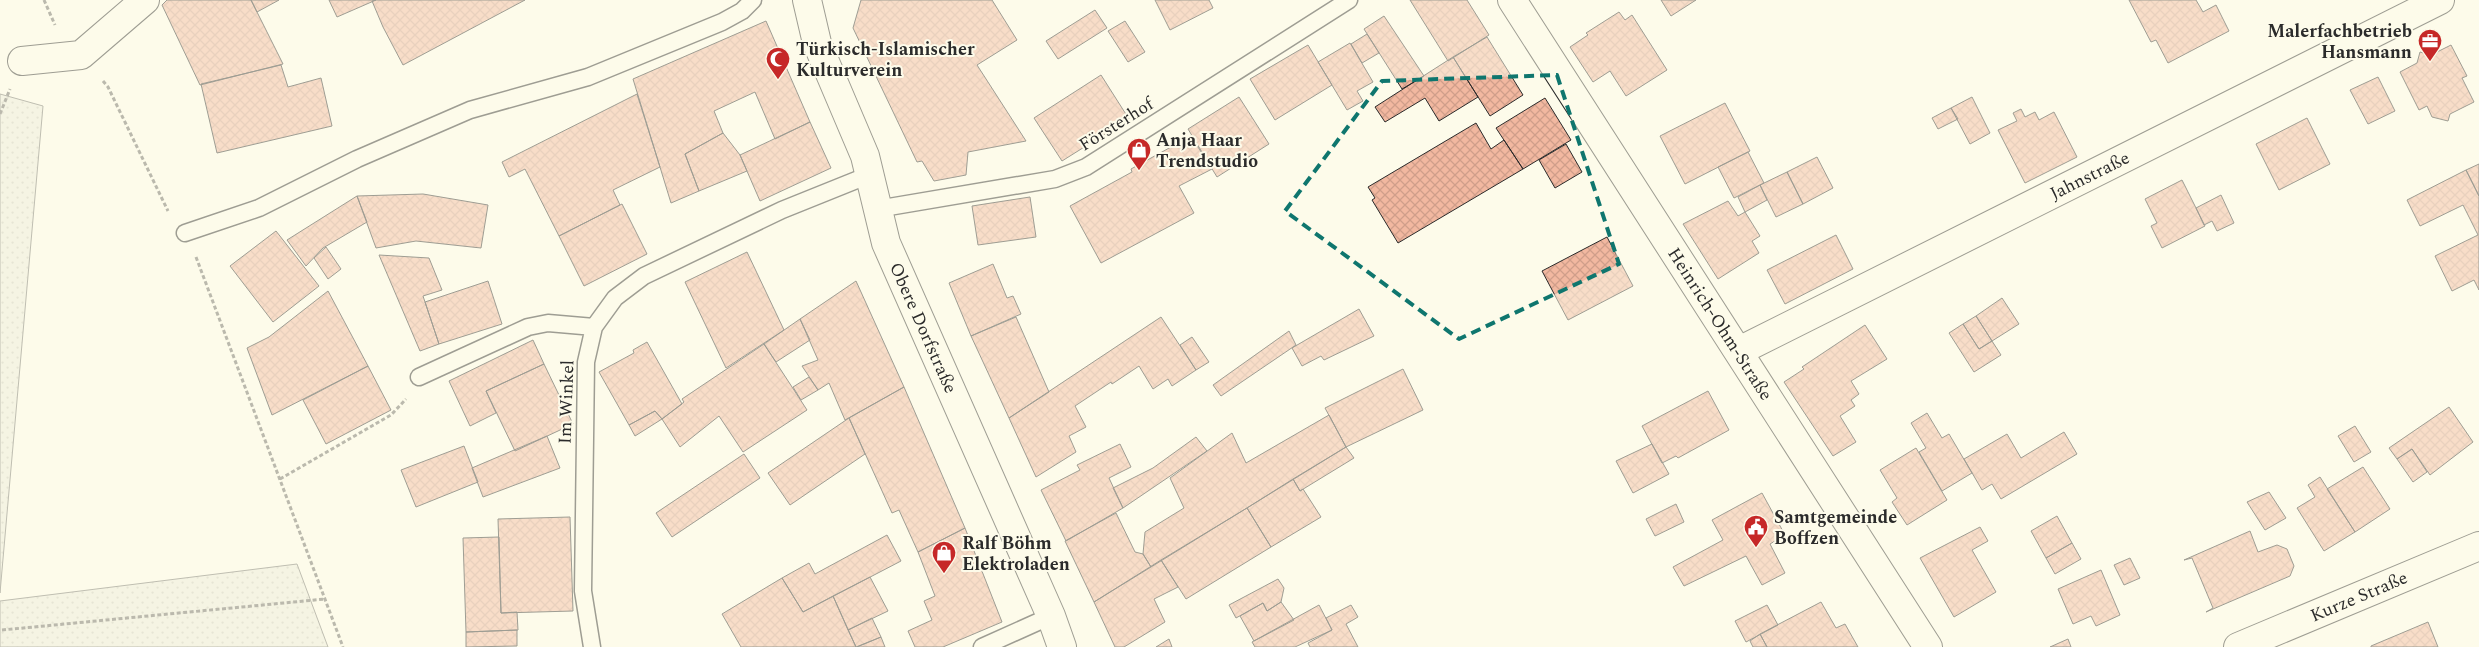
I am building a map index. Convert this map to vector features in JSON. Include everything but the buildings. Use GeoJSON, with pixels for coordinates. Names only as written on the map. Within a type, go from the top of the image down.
{"type":"FeatureCollection","features":[{"type":"Feature","properties":{"kind":"street"},"geometry":{"type":"LineString","coordinates":[[22,61],[81,55],[145,0]]}},
{"type":"Feature","properties":{"kind":"street","name":"Obere Dorfstraße"},"geometry":{"type":"LineString","coordinates":[[807,0],[817,43],[865,156],[886,243],[1051,616],[1062,647]]}},
{"type":"Feature","properties":{"kind":"street","name":"Heinrich-Ohm-Straße"},"geometry":{"type":"LineString","coordinates":[[1512,0],[1928,647]]}},
{"type":"Feature","properties":{"kind":"street","name":"Jahnstraße"},"geometry":{"type":"LineString","coordinates":[[1739,351],[2440,0]]}},
{"type":"Feature","properties":{"kind":"street","name":"Kurze Straße"},"geometry":{"type":"LineString","coordinates":[[2238,647],[2479,546]]}},
{"type":"Feature","properties":{"kind":"lane"},"geometry":{"type":"LineString","coordinates":[[185,233],[260,208],[357,158],[470,110],[588,77],[722,22],[742,11],[753,0]]}},
{"type":"Feature","properties":{"kind":"lane","name":"Försterhof"},"geometry":{"type":"LineString","coordinates":[[877,209],[1055,179],[1086,167],[1348,0]]}},
{"type":"Feature","properties":{"kind":"lane","name":"Im Winkel"},"geometry":{"type":"LineString","coordinates":[[592,647],[583,591],[586,362],[594,327],[615,298],[644,276],[782,210],[869,175]]}},
{"type":"Feature","properties":{"kind":"lane"},"geometry":{"type":"LineString","coordinates":[[420,377],[528,327],[548,323],[594,327]]}},
{"type":"Feature","properties":{"kind":"lane"},"geometry":{"type":"LineString","coordinates":[[982,647],[1051,616]]}},
{"type":"Feature","properties":{"kind":"path"},"geometry":{"type":"LineString","coordinates":[[81,55],[108,87],[168,210],[185,233],[343,647]]}},
{"type":"Feature","properties":{"kind":"path"},"geometry":{"type":"LineString","coordinates":[[280,479],[391,415],[410,396],[420,377]]}},
{"type":"Feature","properties":{"kind":"path"},"geometry":{"type":"LineString","coordinates":[[2,630],[326,599]]}},
{"type":"Feature","properties":{"kind":"highlighted area"},"geometry":{"type":"Polygon","coordinates":[[[1557,75],[1619,264],[1459,339],[1285,211],[1382,81],[1557,75]]]}},
{"type":"Feature","properties":{"kind":"shaded area"},"geometry":{"type":"Polygon","coordinates":[[[0,94],[43,106],[0,593],[0,94]]]}},
{"type":"Feature","properties":{"kind":"shaded area"},"geometry":{"type":"Polygon","coordinates":[[[297,564],[328,647],[0,647],[0,601],[297,564]]]}},
{"type":"Feature","properties":{"kind":"place","name":"Malerfachbetrieb Hansmann"},"geometry":{"type":"Point","coordinates":[2430,62]}},
{"type":"Feature","properties":{"kind":"place","name":"Türkisch-Islamischer Kulturverein"},"geometry":{"type":"Point","coordinates":[778,80]}},
{"type":"Feature","properties":{"kind":"place","name":"Anja Haar Trendstudio"},"geometry":{"type":"Point","coordinates":[1139,171]}},
{"type":"Feature","properties":{"kind":"place","name":"Samtgemeinde Boffzen"},"geometry":{"type":"Point","coordinates":[1756,548]}},
{"type":"Feature","properties":{"kind":"place","name":"Ralf Böhm Elektroladen"},"geometry":{"type":"Point","coordinates":[944,574]}}]}
